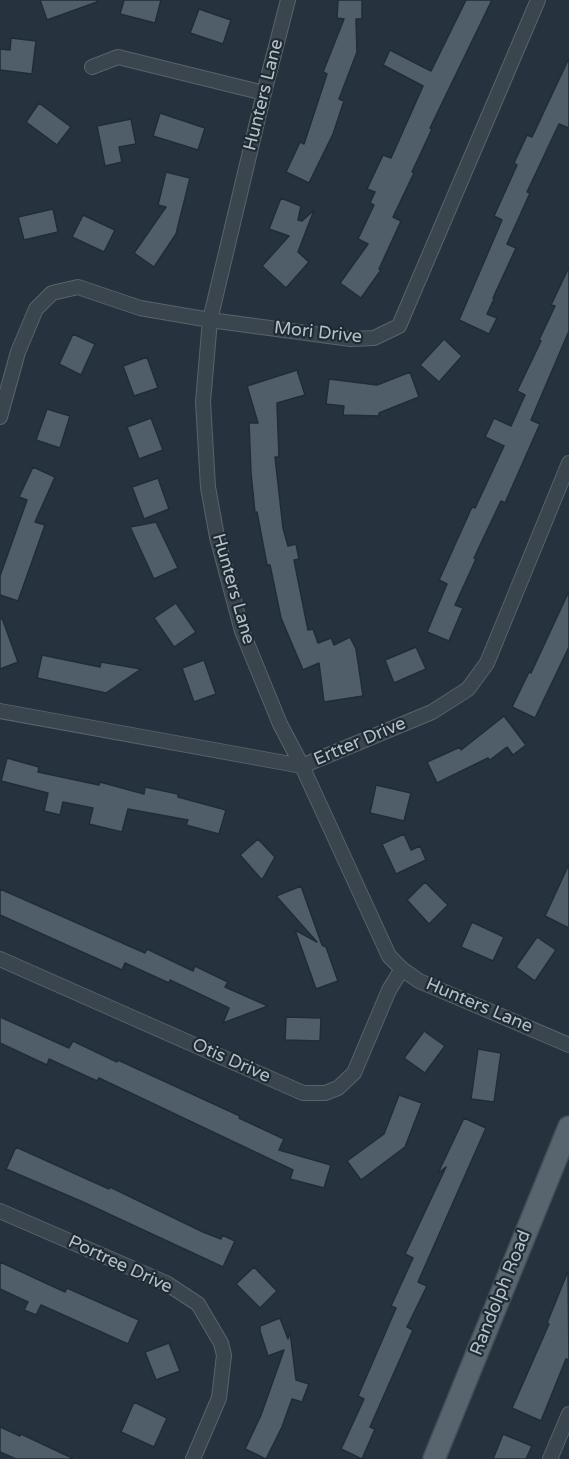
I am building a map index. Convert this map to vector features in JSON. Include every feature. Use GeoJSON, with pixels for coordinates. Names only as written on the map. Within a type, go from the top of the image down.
{"type":"FeatureCollection","features":[{"type":"Feature","properties":{"kind":"main road","name":"Randolph Road"},"geometry":{"type":"LineString","coordinates":[[434,1459],[569,1127]]}},
{"type":"Feature","properties":{"kind":"street","name":"Hunters Lane"},"geometry":{"type":"LineString","coordinates":[[288,0],[210,320],[203,402],[208,487],[217,537],[242,631],[280,724],[302,766],[389,956],[419,981],[569,1044]]}},
{"type":"Feature","properties":{"kind":"street","name":"Mori Drive"},"geometry":{"type":"LineString","coordinates":[[0,417],[18,352],[36,309],[52,293],[78,287],[140,308],[351,339],[374,338],[399,326],[538,0]]}},
{"type":"Feature","properties":{"kind":"street"},"geometry":{"type":"LineString","coordinates":[[92,67],[118,57],[264,93]]}},
{"type":"Feature","properties":{"kind":"street","name":"Ertter Drive"},"geometry":{"type":"LineString","coordinates":[[0,711],[302,766],[432,712],[468,689],[487,663],[569,462]]}},
{"type":"Feature","properties":{"kind":"street","name":"Otis Drive"},"geometry":{"type":"LineString","coordinates":[[0,959],[303,1093],[325,1094],[338,1088],[354,1073],[389,990],[402,969]]}},
{"type":"Feature","properties":{"kind":"street","name":"Portree Drive"},"geometry":{"type":"LineString","coordinates":[[0,1211],[166,1283],[198,1304],[221,1342],[224,1355],[219,1398],[193,1459]]}},
{"type":"Feature","properties":{"kind":"street"},"geometry":{"type":"LineString","coordinates":[[550,1459],[569,1414]]}},
{"type":"Feature","properties":{"kind":"building"},"geometry":{"type":"Polygon","coordinates":[[[40,0],[97,0],[97,2],[47,20],[40,0]]]}},
{"type":"Feature","properties":{"kind":"building"},"geometry":{"type":"Polygon","coordinates":[[[124,0],[161,0],[155,23],[120,14],[124,0]]]}},
{"type":"Feature","properties":{"kind":"building"},"geometry":{"type":"Polygon","coordinates":[[[338,0],[362,0],[362,19],[356,19],[357,52],[339,99],[344,101],[333,134],[309,183],[286,172],[300,142],[304,144],[327,74],[323,72],[344,19],[337,18],[338,0]]]}},
{"type":"Feature","properties":{"kind":"building"},"geometry":{"type":"Polygon","coordinates":[[[466,0],[492,0],[430,128],[432,129],[412,172],[414,173],[393,217],[401,221],[379,269],[381,270],[361,298],[340,283],[368,244],[358,239],[374,205],[370,203],[375,192],[367,189],[383,155],[391,158],[423,86],[383,65],[390,50],[431,71],[466,0]]]}},
{"type":"Feature","properties":{"kind":"building"},"geometry":{"type":"Polygon","coordinates":[[[199,9],[231,20],[223,44],[190,33],[199,9]]]}},
{"type":"Feature","properties":{"kind":"building"},"geometry":{"type":"Polygon","coordinates":[[[11,38],[36,41],[32,74],[0,70],[0,49],[10,50],[11,38]]]}},
{"type":"Feature","properties":{"kind":"building"},"geometry":{"type":"Polygon","coordinates":[[[569,58],[569,128],[559,124],[527,192],[530,193],[507,244],[516,248],[487,314],[497,318],[489,334],[459,320],[502,220],[494,216],[517,165],[514,163],[527,135],[532,137],[569,58]]]}},
{"type":"Feature","properties":{"kind":"building"},"geometry":{"type":"Polygon","coordinates":[[[39,103],[71,127],[57,145],[26,122],[39,103]]]}},
{"type":"Feature","properties":{"kind":"building"},"geometry":{"type":"Polygon","coordinates":[[[160,113],[205,128],[198,150],[153,136],[160,113]]]}},
{"type":"Feature","properties":{"kind":"building"},"geometry":{"type":"Polygon","coordinates":[[[131,119],[136,144],[119,147],[122,162],[105,166],[97,126],[131,119]]]}},
{"type":"Feature","properties":{"kind":"building"},"geometry":{"type":"Polygon","coordinates":[[[166,172],[190,178],[176,234],[154,267],[134,253],[166,207],[158,205],[166,172]]]}},
{"type":"Feature","properties":{"kind":"building"},"geometry":{"type":"Polygon","coordinates":[[[281,198],[301,206],[298,220],[302,221],[314,210],[298,252],[309,262],[286,288],[262,266],[289,236],[269,229],[281,198]]]}},
{"type":"Feature","properties":{"kind":"building"},"geometry":{"type":"Polygon","coordinates":[[[53,209],[58,232],[24,240],[18,217],[53,209]]]}},
{"type":"Feature","properties":{"kind":"building"},"geometry":{"type":"Polygon","coordinates":[[[83,215],[115,230],[104,252],[72,237],[83,215]]]}},
{"type":"Feature","properties":{"kind":"building"},"geometry":{"type":"Polygon","coordinates":[[[569,267],[569,331],[531,420],[540,424],[505,503],[501,501],[474,558],[476,559],[455,605],[463,608],[449,641],[427,632],[447,584],[439,580],[472,507],[475,508],[504,446],[485,437],[494,418],[511,426],[525,395],[517,391],[541,341],[539,340],[555,306],[551,305],[569,267]]]}},
{"type":"Feature","properties":{"kind":"building"},"geometry":{"type":"Polygon","coordinates":[[[73,334],[95,344],[81,375],[59,364],[73,334]]]}},
{"type":"Feature","properties":{"kind":"building"},"geometry":{"type":"Polygon","coordinates":[[[444,339],[462,356],[439,382],[420,365],[444,339]]]}},
{"type":"Feature","properties":{"kind":"building"},"geometry":{"type":"Polygon","coordinates":[[[147,357],[158,388],[134,396],[123,366],[147,357]]]}},
{"type":"Feature","properties":{"kind":"building"},"geometry":{"type":"Polygon","coordinates":[[[297,370],[305,395],[277,403],[279,457],[275,457],[283,528],[288,546],[296,544],[299,559],[294,560],[308,630],[313,629],[318,643],[331,638],[334,645],[350,637],[356,649],[363,696],[324,702],[319,663],[303,670],[281,618],[270,565],[267,565],[257,512],[255,513],[251,473],[249,423],[258,423],[247,386],[297,370]]]}},
{"type":"Feature","properties":{"kind":"building"},"geometry":{"type":"Polygon","coordinates":[[[410,372],[419,397],[379,413],[379,416],[343,415],[344,406],[326,404],[329,379],[377,385],[410,372]]]}},
{"type":"Feature","properties":{"kind":"building"},"geometry":{"type":"Polygon","coordinates":[[[47,409],[70,416],[60,448],[36,440],[47,409]]]}},
{"type":"Feature","properties":{"kind":"building"},"geometry":{"type":"Polygon","coordinates":[[[151,418],[163,450],[139,459],[127,427],[151,418]]]}},
{"type":"Feature","properties":{"kind":"building"},"geometry":{"type":"Polygon","coordinates":[[[33,467],[55,477],[35,522],[45,525],[18,601],[0,595],[0,576],[27,500],[19,497],[33,467]]]}},
{"type":"Feature","properties":{"kind":"building"},"geometry":{"type":"Polygon","coordinates":[[[158,478],[169,509],[144,519],[132,487],[158,478]]]}},
{"type":"Feature","properties":{"kind":"building"},"geometry":{"type":"Polygon","coordinates":[[[156,522],[178,568],[154,579],[130,527],[156,522]]]}},
{"type":"Feature","properties":{"kind":"building"},"geometry":{"type":"Polygon","coordinates":[[[569,591],[569,647],[535,718],[512,707],[529,672],[531,673],[569,591]]]}},
{"type":"Feature","properties":{"kind":"building"},"geometry":{"type":"Polygon","coordinates":[[[176,603],[196,632],[174,647],[154,618],[176,603]]]}},
{"type":"Feature","properties":{"kind":"building"},"geometry":{"type":"Polygon","coordinates":[[[2,618],[18,662],[0,669],[0,619],[2,618]]]}},
{"type":"Feature","properties":{"kind":"building"},"geometry":{"type":"Polygon","coordinates":[[[416,647],[426,669],[394,683],[385,660],[416,647]]]}},
{"type":"Feature","properties":{"kind":"building"},"geometry":{"type":"Polygon","coordinates":[[[42,655],[100,667],[101,662],[141,669],[106,693],[37,678],[42,655]]]}},
{"type":"Feature","properties":{"kind":"building"},"geometry":{"type":"Polygon","coordinates":[[[204,660],[216,694],[194,702],[182,668],[204,660]]]}},
{"type":"Feature","properties":{"kind":"building"},"geometry":{"type":"Polygon","coordinates":[[[504,716],[526,745],[513,755],[507,747],[490,760],[488,758],[437,783],[427,762],[460,747],[461,750],[504,716]]]}},
{"type":"Feature","properties":{"kind":"building"},"geometry":{"type":"Polygon","coordinates":[[[7,758],[39,767],[38,772],[99,785],[100,782],[144,794],[145,787],[178,794],[178,797],[226,810],[219,834],[186,825],[188,820],[128,809],[122,832],[89,824],[93,808],[63,802],[60,815],[44,811],[48,793],[1,781],[7,758]]]}},
{"type":"Feature","properties":{"kind":"building"},"geometry":{"type":"Polygon","coordinates":[[[376,785],[411,793],[404,821],[370,813],[376,785]]]}},
{"type":"Feature","properties":{"kind":"building"},"geometry":{"type":"Polygon","coordinates":[[[404,834],[411,850],[420,846],[426,860],[396,874],[382,844],[404,834]]]}},
{"type":"Feature","properties":{"kind":"building"},"geometry":{"type":"Polygon","coordinates":[[[258,839],[275,857],[262,880],[240,855],[258,839]]]}},
{"type":"Feature","properties":{"kind":"building"},"geometry":{"type":"Polygon","coordinates":[[[569,864],[569,928],[545,916],[569,864]]]}},
{"type":"Feature","properties":{"kind":"building"},"geometry":{"type":"Polygon","coordinates":[[[425,882],[448,905],[429,924],[407,900],[425,882]]]}},
{"type":"Feature","properties":{"kind":"building"},"geometry":{"type":"Polygon","coordinates":[[[301,886],[322,945],[326,947],[338,981],[316,989],[295,930],[317,942],[276,896],[301,886]]]}},
{"type":"Feature","properties":{"kind":"building"},"geometry":{"type":"Polygon","coordinates":[[[0,889],[145,953],[147,949],[193,971],[195,966],[228,982],[225,987],[268,1006],[223,1023],[229,1008],[170,980],[169,983],[125,963],[122,970],[0,915],[0,889]]]}},
{"type":"Feature","properties":{"kind":"building"},"geometry":{"type":"Polygon","coordinates":[[[472,922],[504,937],[493,961],[461,947],[472,922]]]}},
{"type":"Feature","properties":{"kind":"building"},"geometry":{"type":"Polygon","coordinates":[[[537,937],[556,950],[535,981],[516,967],[537,937]]]}},
{"type":"Feature","properties":{"kind":"building"},"geometry":{"type":"Polygon","coordinates":[[[0,1017],[69,1048],[73,1041],[117,1062],[118,1060],[240,1116],[239,1118],[284,1139],[279,1150],[331,1165],[324,1188],[290,1179],[293,1170],[99,1078],[97,1081],[49,1059],[47,1065],[0,1043],[0,1017]]]}},
{"type":"Feature","properties":{"kind":"building"},"geometry":{"type":"Polygon","coordinates":[[[286,1017],[321,1018],[320,1041],[285,1040],[286,1017]]]}},
{"type":"Feature","properties":{"kind":"building"},"geometry":{"type":"Polygon","coordinates":[[[424,1031],[445,1046],[425,1073],[404,1058],[424,1031]]]}},
{"type":"Feature","properties":{"kind":"building"},"geometry":{"type":"Polygon","coordinates":[[[478,1049],[501,1053],[494,1102],[471,1099],[478,1049]]]}},
{"type":"Feature","properties":{"kind":"building"},"geometry":{"type":"Polygon","coordinates":[[[399,1095],[422,1103],[405,1147],[361,1180],[347,1161],[384,1134],[399,1095]]]}},
{"type":"Feature","properties":{"kind":"building"},"geometry":{"type":"Polygon","coordinates":[[[464,1118],[486,1128],[418,1282],[427,1286],[407,1327],[413,1330],[370,1427],[375,1429],[362,1459],[341,1449],[364,1399],[358,1396],[396,1308],[391,1306],[413,1258],[405,1254],[446,1167],[438,1173],[464,1118]]]}},
{"type":"Feature","properties":{"kind":"building"},"geometry":{"type":"Polygon","coordinates":[[[16,1147],[109,1189],[110,1187],[203,1232],[221,1239],[222,1235],[235,1241],[223,1267],[6,1169],[16,1147]]]}},
{"type":"Feature","properties":{"kind":"building"},"geometry":{"type":"Polygon","coordinates":[[[0,1262],[65,1292],[67,1288],[139,1320],[128,1344],[41,1305],[36,1315],[24,1310],[28,1302],[0,1289],[0,1262]]]}},
{"type":"Feature","properties":{"kind":"building"},"geometry":{"type":"Polygon","coordinates":[[[254,1267],[277,1291],[260,1308],[236,1284],[254,1267]]]}},
{"type":"Feature","properties":{"kind":"building"},"geometry":{"type":"Polygon","coordinates":[[[568,1271],[569,1360],[566,1359],[541,1421],[512,1408],[549,1324],[547,1323],[568,1271]]]}},
{"type":"Feature","properties":{"kind":"building"},"geometry":{"type":"Polygon","coordinates":[[[280,1318],[288,1339],[290,1332],[296,1380],[309,1384],[302,1402],[292,1399],[282,1427],[266,1459],[245,1449],[261,1415],[284,1350],[268,1356],[260,1326],[280,1318]]]}},
{"type":"Feature","properties":{"kind":"building"},"geometry":{"type":"Polygon","coordinates":[[[169,1343],[180,1371],[156,1380],[145,1352],[169,1343]]]}},
{"type":"Feature","properties":{"kind":"building"},"geometry":{"type":"Polygon","coordinates":[[[134,1402],[167,1418],[154,1447],[121,1432],[134,1402]]]}},
{"type":"Feature","properties":{"kind":"building"},"geometry":{"type":"Polygon","coordinates":[[[0,1427],[20,1436],[21,1434],[74,1459],[16,1459],[0,1452],[0,1427]]]}},
{"type":"Feature","properties":{"kind":"building"},"geometry":{"type":"Polygon","coordinates":[[[503,1434],[532,1446],[526,1459],[493,1459],[503,1434]]]}}]}
